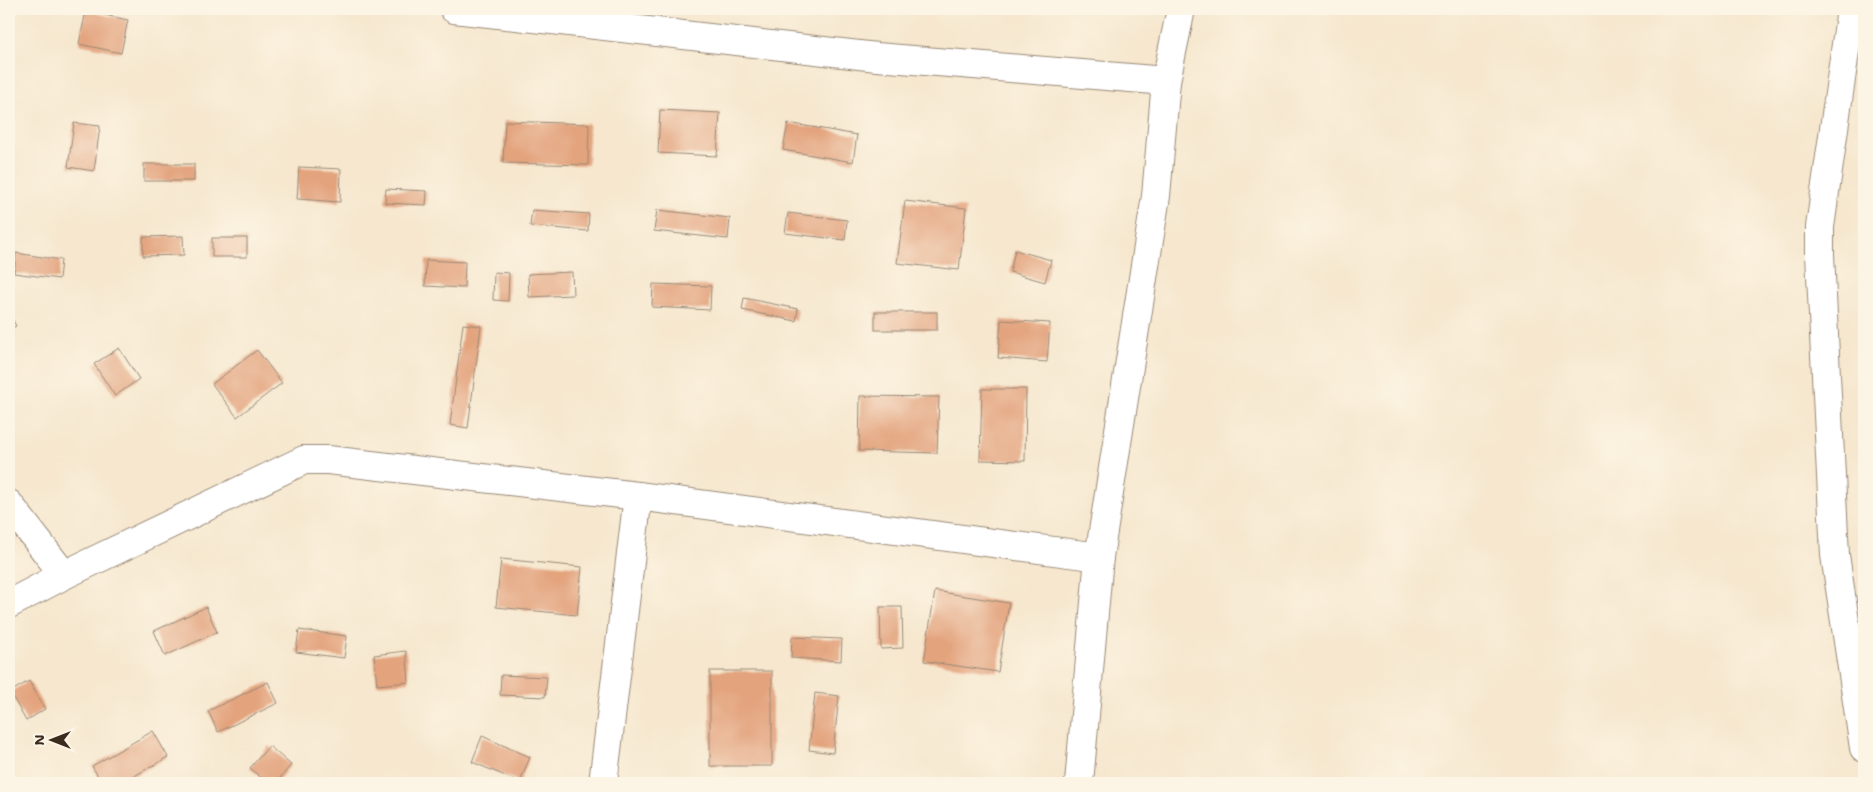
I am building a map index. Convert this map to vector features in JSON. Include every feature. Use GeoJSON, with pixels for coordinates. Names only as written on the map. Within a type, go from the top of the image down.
{"type":"FeatureCollection","features":[{"type":"Feature","properties":{"kind":"street"},"geometry":{"type":"LineString","coordinates":[[454,9],[877,57],[1166,81]]}},
{"type":"Feature","properties":{"kind":"street"},"geometry":{"type":"LineString","coordinates":[[1080,783],[1098,557],[1156,196],[1166,81],[1181,9]]}},
{"type":"Feature","properties":{"kind":"street"},"geometry":{"type":"LineString","coordinates":[[1851,9],[1820,227],[1820,255],[1835,555],[1864,748]]}},
{"type":"Feature","properties":{"kind":"street"},"geometry":{"type":"LineString","coordinates":[[9,604],[64,575],[304,460],[328,460],[638,496],[1098,557]]}},
{"type":"Feature","properties":{"kind":"street"},"geometry":{"type":"LineString","coordinates":[[603,783],[638,496]]}},
{"type":"Feature","properties":{"kind":"street"},"geometry":{"type":"LineString","coordinates":[[9,504],[64,575]]}},
{"type":"Feature","properties":{"kind":"building"},"geometry":{"type":"Polygon","coordinates":[[[86,11],[128,20],[121,53],[79,44],[86,11]]]}},
{"type":"Feature","properties":{"kind":"building"},"geometry":{"type":"Polygon","coordinates":[[[660,110],[720,113],[717,156],[658,153],[660,110]]]}},
{"type":"Feature","properties":{"kind":"building"},"geometry":{"type":"Polygon","coordinates":[[[505,121],[589,124],[588,165],[503,163],[505,121]]]}},
{"type":"Feature","properties":{"kind":"building"},"geometry":{"type":"Polygon","coordinates":[[[74,123],[100,126],[94,171],[68,167],[74,123]]]}},
{"type":"Feature","properties":{"kind":"building"},"geometry":{"type":"Polygon","coordinates":[[[788,123],[857,135],[853,162],[783,150],[788,123]]]}},
{"type":"Feature","properties":{"kind":"building"},"geometry":{"type":"Polygon","coordinates":[[[144,164],[194,164],[194,181],[144,181],[144,164]]]}},
{"type":"Feature","properties":{"kind":"building"},"geometry":{"type":"Polygon","coordinates":[[[299,167],[341,169],[340,202],[297,199],[299,167]]]}},
{"type":"Feature","properties":{"kind":"building"},"geometry":{"type":"Polygon","coordinates":[[[386,189],[427,191],[426,205],[385,203],[386,189]]]}},
{"type":"Feature","properties":{"kind":"building"},"geometry":{"type":"Polygon","coordinates":[[[905,201],[966,208],[959,270],[897,263],[905,201]]]}},
{"type":"Feature","properties":{"kind":"building"},"geometry":{"type":"Polygon","coordinates":[[[532,210],[589,214],[588,231],[530,226],[532,210]]]}},
{"type":"Feature","properties":{"kind":"building"},"geometry":{"type":"Polygon","coordinates":[[[657,210],[730,218],[728,239],[654,231],[657,210]]]}},
{"type":"Feature","properties":{"kind":"building"},"geometry":{"type":"Polygon","coordinates":[[[788,213],[847,220],[845,240],[785,233],[788,213]]]}},
{"type":"Feature","properties":{"kind":"building"},"geometry":{"type":"Polygon","coordinates":[[[183,236],[184,255],[143,256],[143,237],[183,236]]]}},
{"type":"Feature","properties":{"kind":"building"},"geometry":{"type":"Polygon","coordinates":[[[212,238],[247,238],[247,257],[212,257],[212,238]]]}},
{"type":"Feature","properties":{"kind":"building"},"geometry":{"type":"Polygon","coordinates":[[[1015,250],[1051,260],[1045,282],[1010,272],[1015,250]]]}},
{"type":"Feature","properties":{"kind":"building"},"geometry":{"type":"Polygon","coordinates":[[[16,253],[61,260],[59,279],[14,273],[16,253]]]}},
{"type":"Feature","properties":{"kind":"building"},"geometry":{"type":"Polygon","coordinates":[[[426,260],[465,262],[464,288],[425,286],[426,260]]]}},
{"type":"Feature","properties":{"kind":"building"},"geometry":{"type":"Polygon","coordinates":[[[494,272],[509,273],[508,301],[493,300],[494,272]]]}},
{"type":"Feature","properties":{"kind":"building"},"geometry":{"type":"Polygon","coordinates":[[[572,272],[573,295],[529,297],[528,274],[572,272]]]}},
{"type":"Feature","properties":{"kind":"building"},"geometry":{"type":"Polygon","coordinates":[[[653,284],[711,286],[710,310],[652,307],[653,284]]]}},
{"type":"Feature","properties":{"kind":"building"},"geometry":{"type":"Polygon","coordinates":[[[744,298],[798,309],[796,321],[742,310],[744,298]]]}},
{"type":"Feature","properties":{"kind":"building"},"geometry":{"type":"Polygon","coordinates":[[[875,312],[937,312],[937,330],[875,330],[875,312]]]}},
{"type":"Feature","properties":{"kind":"building"},"geometry":{"type":"Polygon","coordinates":[[[9,313],[16,326],[9,330],[9,313]]]}},
{"type":"Feature","properties":{"kind":"building"},"geometry":{"type":"Polygon","coordinates":[[[1001,320],[1050,323],[1047,362],[998,358],[1001,320]]]}},
{"type":"Feature","properties":{"kind":"building"},"geometry":{"type":"Polygon","coordinates":[[[463,324],[481,326],[468,428],[450,425],[463,324]]]}},
{"type":"Feature","properties":{"kind":"building"},"geometry":{"type":"Polygon","coordinates":[[[119,348],[139,379],[115,396],[94,364],[119,348]]]}},
{"type":"Feature","properties":{"kind":"building"},"geometry":{"type":"Polygon","coordinates":[[[257,350],[282,383],[237,417],[212,384],[257,350]]]}},
{"type":"Feature","properties":{"kind":"building"},"geometry":{"type":"Polygon","coordinates":[[[982,389],[1026,389],[1025,461],[980,460],[982,389]]]}},
{"type":"Feature","properties":{"kind":"building"},"geometry":{"type":"Polygon","coordinates":[[[860,396],[939,397],[937,453],[859,451],[860,396]]]}},
{"type":"Feature","properties":{"kind":"building"},"geometry":{"type":"Polygon","coordinates":[[[501,559],[582,567],[577,615],[496,607],[501,559]]]}},
{"type":"Feature","properties":{"kind":"building"},"geometry":{"type":"Polygon","coordinates":[[[935,591],[1009,603],[998,672],[924,661],[935,591]]]}},
{"type":"Feature","properties":{"kind":"building"},"geometry":{"type":"Polygon","coordinates":[[[206,607],[217,632],[165,656],[154,631],[206,607]]]}},
{"type":"Feature","properties":{"kind":"building"},"geometry":{"type":"Polygon","coordinates":[[[880,607],[902,607],[903,648],[881,649],[880,607]]]}},
{"type":"Feature","properties":{"kind":"building"},"geometry":{"type":"Polygon","coordinates":[[[299,630],[347,636],[344,658],[296,652],[299,630]]]}},
{"type":"Feature","properties":{"kind":"building"},"geometry":{"type":"Polygon","coordinates":[[[792,637],[842,639],[841,661],[791,658],[792,637]]]}},
{"type":"Feature","properties":{"kind":"building"},"geometry":{"type":"Polygon","coordinates":[[[406,651],[409,682],[377,685],[374,655],[406,651]]]}},
{"type":"Feature","properties":{"kind":"building"},"geometry":{"type":"Polygon","coordinates":[[[710,671],[772,671],[772,766],[710,766],[710,671]]]}},
{"type":"Feature","properties":{"kind":"building"},"geometry":{"type":"Polygon","coordinates":[[[501,675],[547,677],[545,697],[500,695],[501,675]]]}},
{"type":"Feature","properties":{"kind":"building"},"geometry":{"type":"Polygon","coordinates":[[[29,681],[45,709],[26,721],[10,692],[29,681]]]}},
{"type":"Feature","properties":{"kind":"building"},"geometry":{"type":"Polygon","coordinates":[[[268,682],[278,703],[218,732],[208,711],[268,682]]]}},
{"type":"Feature","properties":{"kind":"building"},"geometry":{"type":"Polygon","coordinates":[[[815,693],[839,696],[833,753],[809,750],[815,693]]]}},
{"type":"Feature","properties":{"kind":"building"},"geometry":{"type":"Polygon","coordinates":[[[153,731],[168,757],[122,783],[102,783],[92,766],[153,731]]]}},
{"type":"Feature","properties":{"kind":"building"},"geometry":{"type":"Polygon","coordinates":[[[482,736],[530,757],[520,782],[472,762],[482,736]]]}},
{"type":"Feature","properties":{"kind":"building"},"geometry":{"type":"Polygon","coordinates":[[[269,746],[291,765],[276,783],[267,783],[250,768],[269,746]]]}}]}
